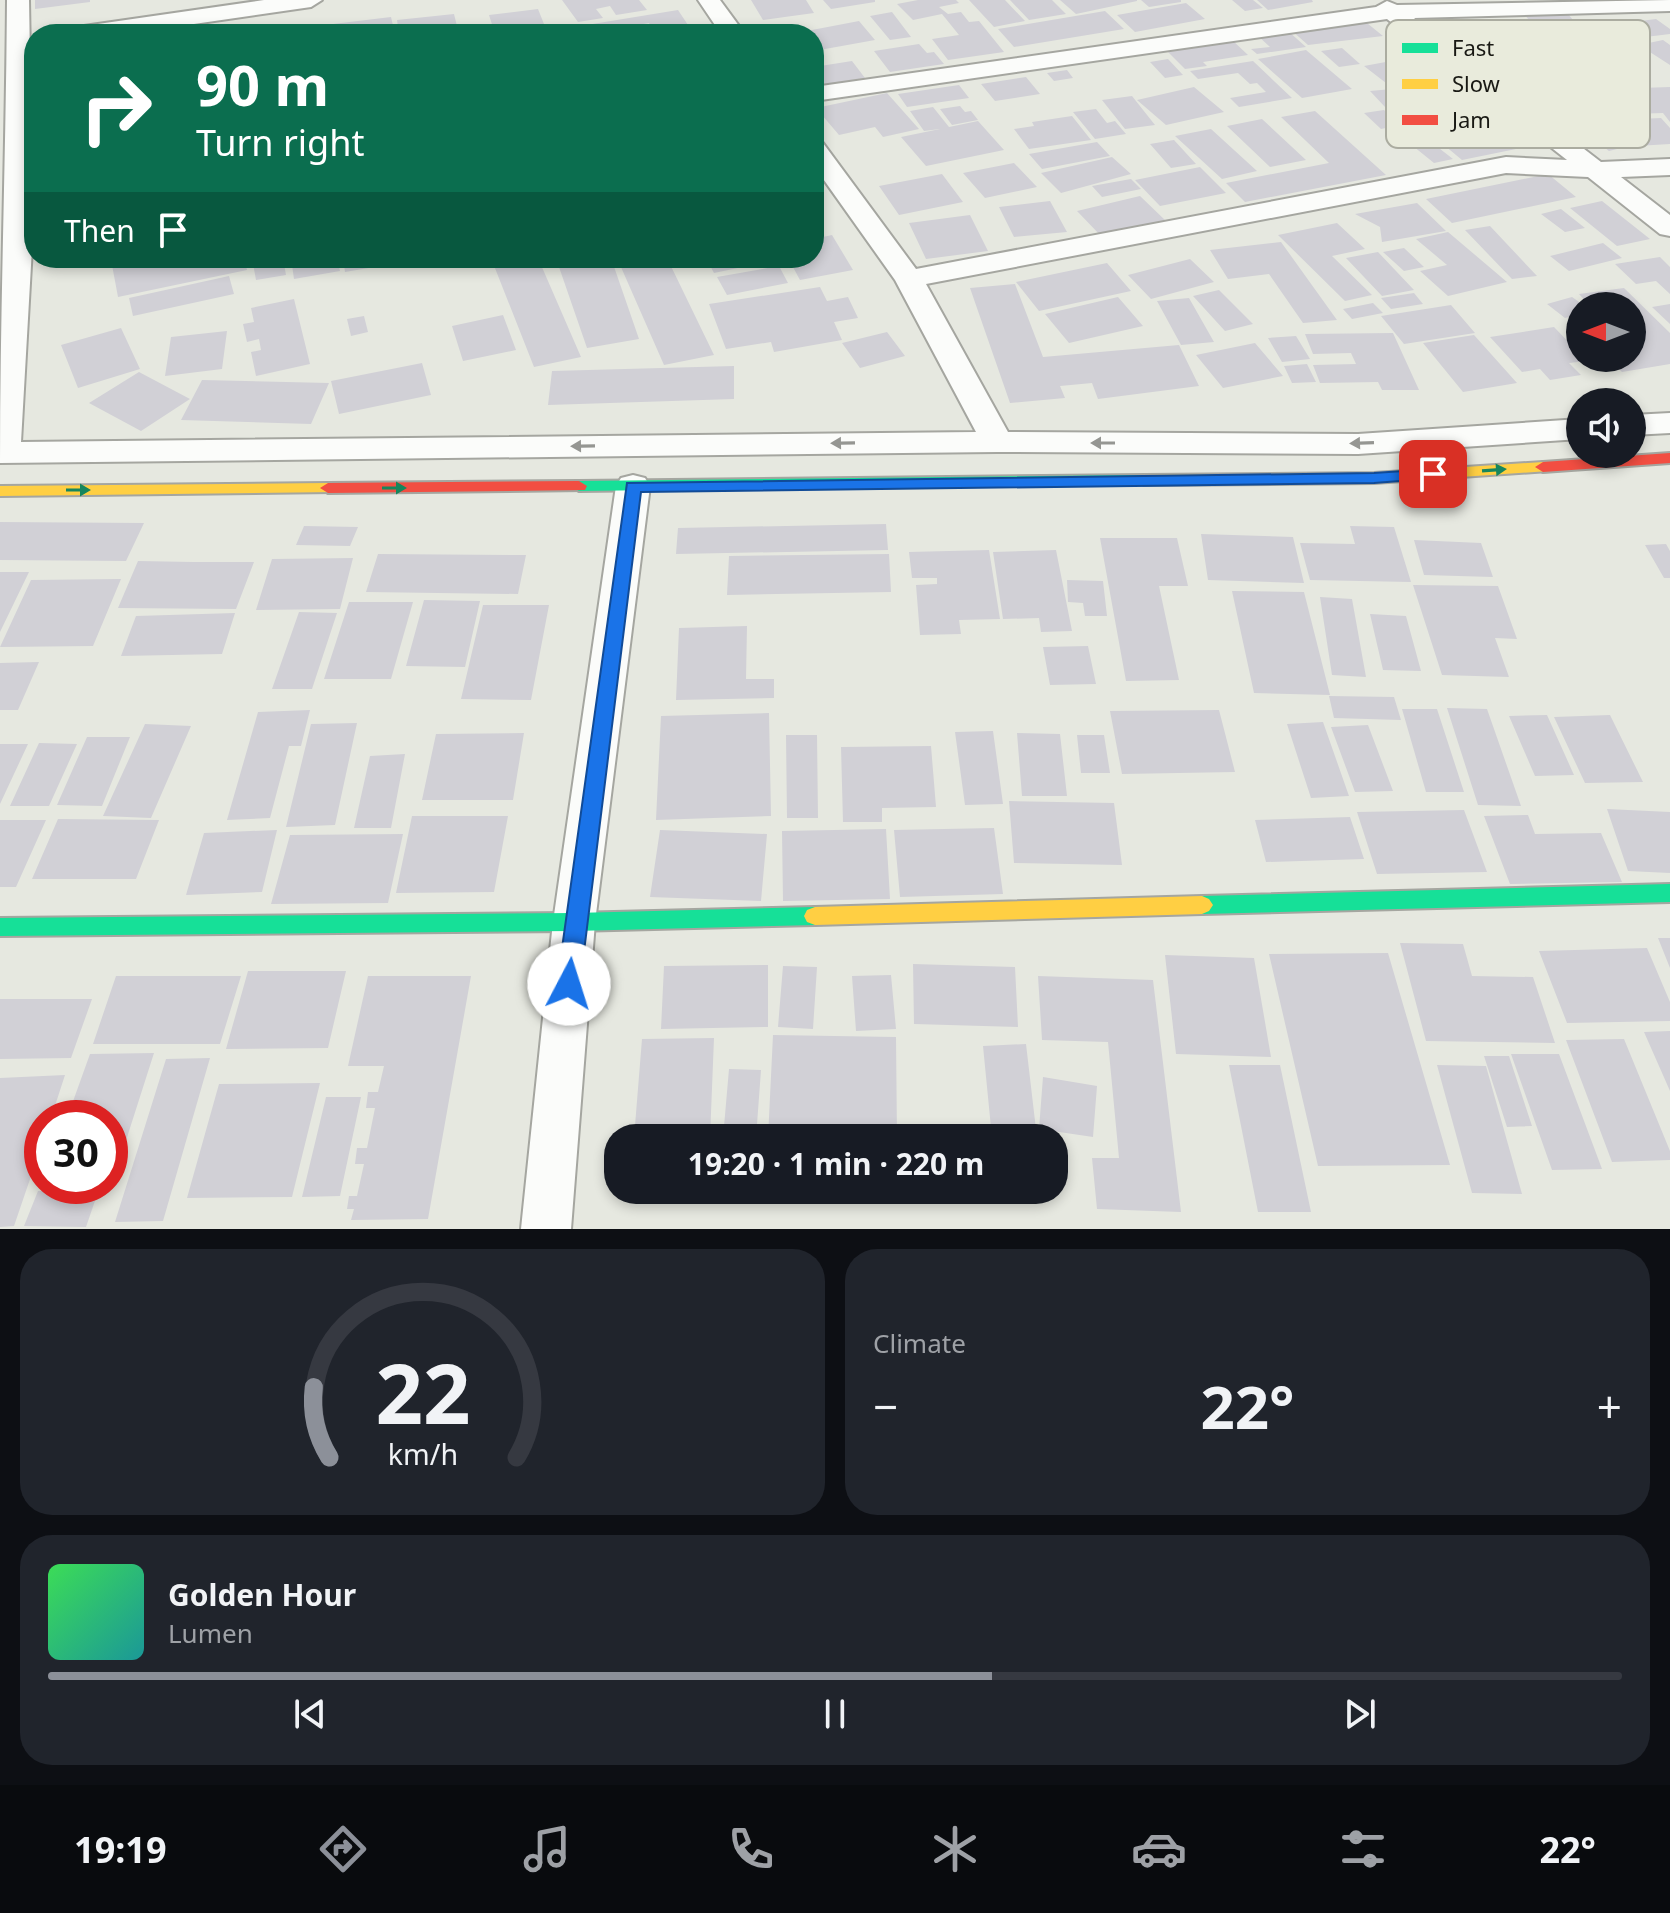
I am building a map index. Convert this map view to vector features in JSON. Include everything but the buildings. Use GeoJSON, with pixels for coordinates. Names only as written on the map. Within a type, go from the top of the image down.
{"type":"FeatureCollection","features":[{"type":"Feature","properties":{"kind":"street"},"geometry":{"type":"LineString","coordinates":[[18,0],[24,31]]}},
{"type":"Feature","properties":{"kind":"street"},"geometry":{"type":"LineString","coordinates":[[146,24],[311,0]]}},
{"type":"Feature","properties":{"kind":"street"},"geometry":{"type":"LineString","coordinates":[[709,0],[726,24]]}},
{"type":"Feature","properties":{"kind":"street"},"geometry":{"type":"LineString","coordinates":[[824,92],[1384,6],[1670,4]]}},
{"type":"Feature","properties":{"kind":"street"},"geometry":{"type":"LineString","coordinates":[[1384,6],[1402,20]]}},
{"type":"Feature","properties":{"kind":"street"},"geometry":{"type":"LineString","coordinates":[[1568,148],[1670,228]]}},
{"type":"Feature","properties":{"kind":"street"},"geometry":{"type":"LineString","coordinates":[[824,162],[909,279],[997,442]]}},
{"type":"Feature","properties":{"kind":"street"},"geometry":{"type":"LineString","coordinates":[[909,279],[1506,165],[1597,170],[1670,167]]}},
{"type":"Feature","properties":{"kind":"street"},"geometry":{"type":"LineString","coordinates":[[24,247],[2,453],[997,442],[1358,444],[1566,430]]}},
{"type":"Feature","properties":{"kind":"street"},"geometry":{"type":"LineString","coordinates":[[1646,424],[1670,423]]}},
{"type":"Feature","properties":{"kind":"street"},"geometry":{"type":"LineString","coordinates":[[353,488],[365,449]]}},
{"type":"Feature","properties":{"kind":"street"},"geometry":{"type":"LineString","coordinates":[[0,491],[1374,478],[1670,458]]}},
{"type":"Feature","properties":{"kind":"street"},"geometry":{"type":"LineString","coordinates":[[546,1229],[574,922],[633,486]]}},
{"type":"Feature","properties":{"kind":"street"},"geometry":{"type":"LineString","coordinates":[[0,927],[574,922],[1670,893]]}},
{"type":"Feature","properties":{"kind":"traffic: fast"},"geometry":{"type":"LineString","coordinates":[[579,486],[1144,480]]}},
{"type":"Feature","properties":{"kind":"traffic: fast"},"geometry":{"type":"LineString","coordinates":[[1202,905],[1670,893]]}},
{"type":"Feature","properties":{"kind":"traffic: fast"},"geometry":{"type":"LineString","coordinates":[[0,927],[574,922],[815,916]]}},
{"type":"Feature","properties":{"kind":"traffic: slow"},"geometry":{"type":"LineString","coordinates":[[1144,480],[1374,478],[1543,467]]}},
{"type":"Feature","properties":{"kind":"traffic: slow"},"geometry":{"type":"LineString","coordinates":[[0,491],[328,488]]}},
{"type":"Feature","properties":{"kind":"traffic: slow"},"geometry":{"type":"LineString","coordinates":[[815,916],[1202,905]]}},
{"type":"Feature","properties":{"kind":"traffic: jam"},"geometry":{"type":"LineString","coordinates":[[1543,467],[1670,458]]}},
{"type":"Feature","properties":{"kind":"traffic: jam"},"geometry":{"type":"LineString","coordinates":[[328,488],[579,486]]}},
{"type":"Feature","properties":{"kind":"route"},"geometry":{"type":"LineString","coordinates":[[569,984],[574,922],[633,486],[1374,478],[1433,474]]}}]}
